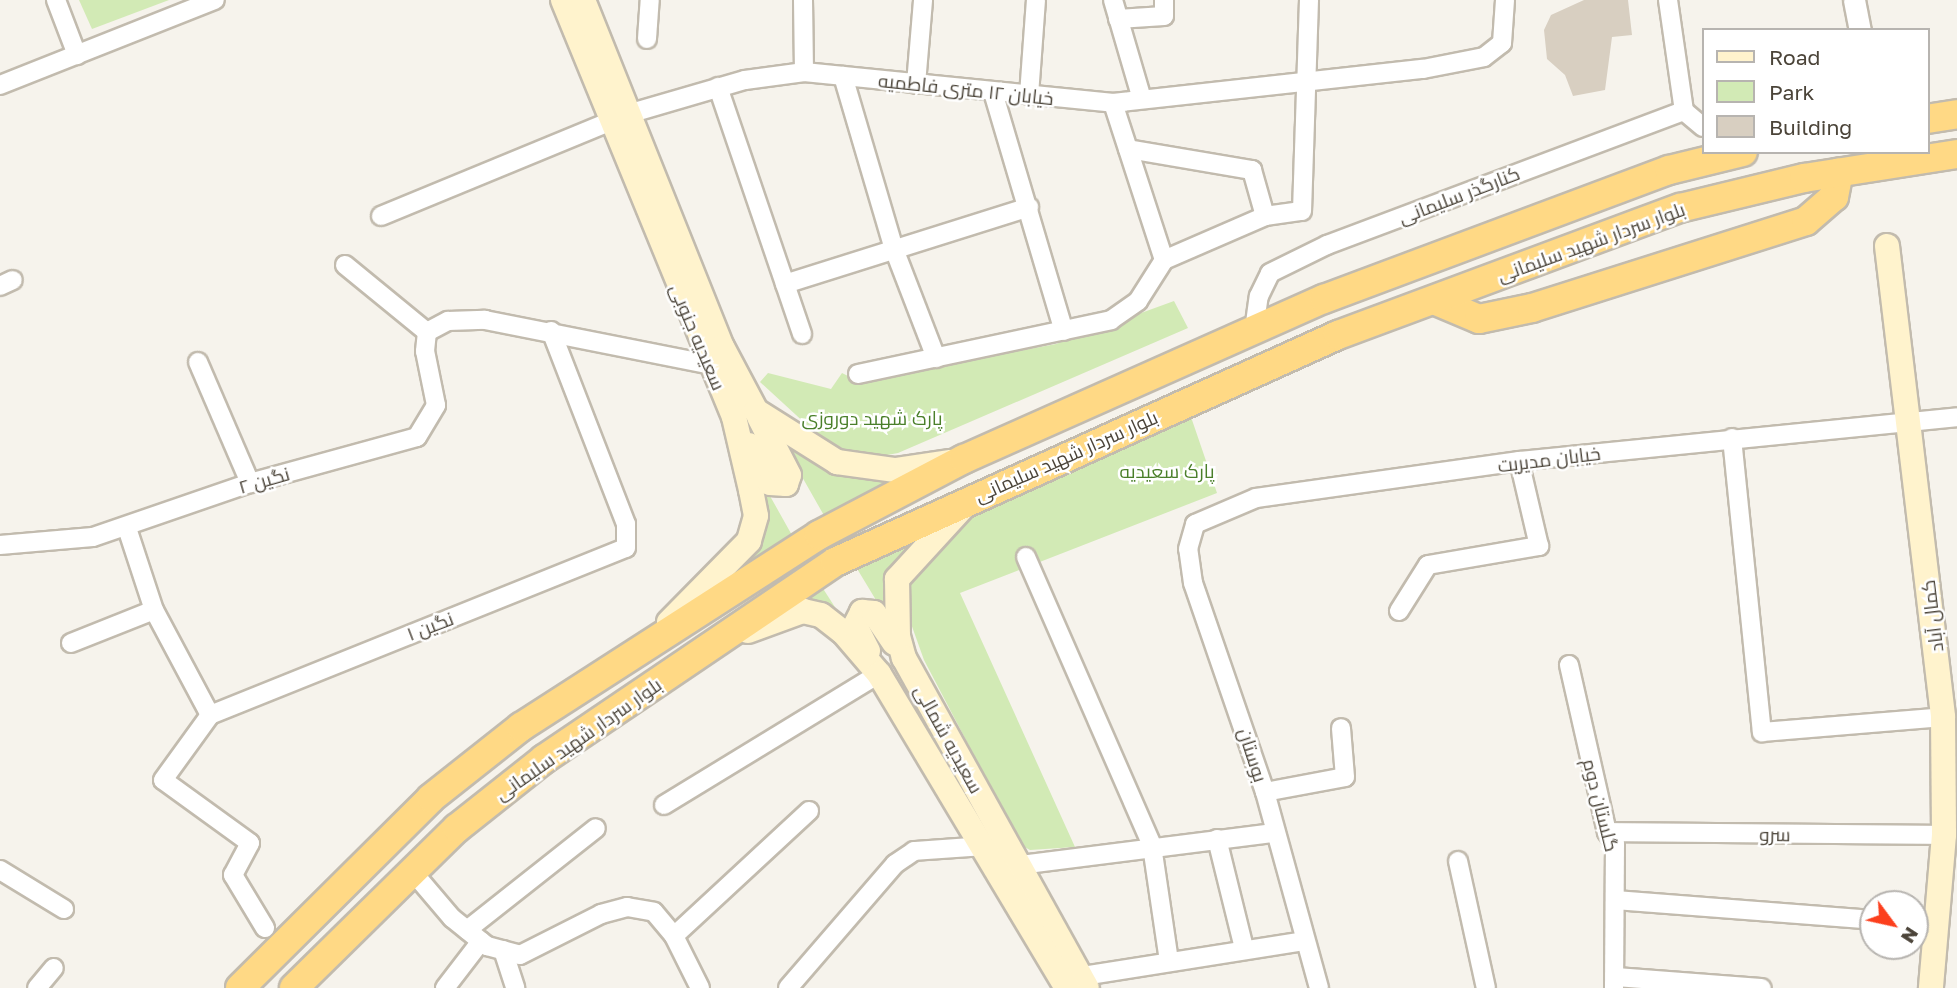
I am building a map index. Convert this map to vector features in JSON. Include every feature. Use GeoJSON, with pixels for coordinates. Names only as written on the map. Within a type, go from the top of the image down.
{"type":"FeatureCollection","features":[{"type":"Feature","properties":{"kind":"highway"},"geometry":{"type":"LineString","coordinates":[[1929,119],[1957,114]]}},
{"type":"Feature","properties":{"kind":"highway","name":"بلوار سردار شهید سلیمانی"},"geometry":{"type":"LineString","coordinates":[[240,988],[431,798],[521,727],[644,645],[819,535],[964,459],[1254,330],[1611,192],[1736,154]]}},
{"type":"Feature","properties":{"kind":"highway","name":"بلوار سردار شهید سلیمانی"},"geometry":{"type":"LineString","coordinates":[[294,988],[412,871],[544,758],[835,562],[973,497],[1434,300],[1681,208],[1839,172],[1957,154]]}},
{"type":"Feature","properties":{"kind":"highway"},"geometry":{"type":"LineString","coordinates":[[1434,300],[1479,319],[1532,308],[1807,221],[1834,197],[1839,172]]}},
{"type":"Feature","properties":{"kind":"highway"},"geometry":{"type":"LineString","coordinates":[[1611,192],[1607,206],[1637,224]]}},
{"type":"Feature","properties":{"kind":"highway"},"geometry":{"type":"LineString","coordinates":[[1536,220],[1555,232],[1553,256]]}},
{"type":"Feature","properties":{"kind":"main road","name":"سعیدیه جنوبی"},"geometry":{"type":"LineString","coordinates":[[563,0],[619,117],[722,347],[745,414],[755,516],[749,541],[644,645]]}},
{"type":"Feature","properties":{"kind":"main road","name":"سعیدیه جنوبی"},"geometry":{"type":"LineString","coordinates":[[583,0],[619,117],[708,365],[745,414],[812,451],[864,469],[964,459]]}},
{"type":"Feature","properties":{"kind":"main road","name":"کمال آباد"},"geometry":{"type":"LineString","coordinates":[[1887,246],[1943,717],[1944,835],[1929,905]]}},
{"type":"Feature","properties":{"kind":"main road","name":"سعیدیه شمالی"},"geometry":{"type":"LineString","coordinates":[[973,497],[897,579],[893,607],[904,658],[1020,865],[1079,984]]}},
{"type":"Feature","properties":{"kind":"main road","name":"سعیدیه شمالی"},"geometry":{"type":"LineString","coordinates":[[712,646],[803,611],[843,632],[879,674],[983,846],[1079,984]]}},
{"type":"Feature","properties":{"kind":"main road"},"geometry":{"type":"LineString","coordinates":[[879,674],[855,626],[862,612],[877,616],[904,658]]}},
{"type":"Feature","properties":{"kind":"main road","name":"کمال آباد"},"geometry":{"type":"LineString","coordinates":[[1928,960],[1931,988]]}},
{"type":"Feature","properties":{"kind":"street"},"geometry":{"type":"LineString","coordinates":[[56,0],[77,55]]}},
{"type":"Feature","properties":{"kind":"street"},"geometry":{"type":"LineString","coordinates":[[0,85],[215,0]]}},
{"type":"Feature","properties":{"kind":"street"},"geometry":{"type":"LineString","coordinates":[[647,39],[650,0]]}},
{"type":"Feature","properties":{"kind":"street"},"geometry":{"type":"LineString","coordinates":[[803,0],[804,72]]}},
{"type":"Feature","properties":{"kind":"street"},"geometry":{"type":"LineString","coordinates":[[916,84],[923,0]]}},
{"type":"Feature","properties":{"kind":"street"},"geometry":{"type":"LineString","coordinates":[[1029,96],[1036,0]]}},
{"type":"Feature","properties":{"kind":"street"},"geometry":{"type":"LineString","coordinates":[[1113,0],[1142,99]]}},
{"type":"Feature","properties":{"kind":"street"},"geometry":{"type":"LineString","coordinates":[[1118,19],[1164,16],[1164,0]]}},
{"type":"Feature","properties":{"kind":"street"},"geometry":{"type":"LineString","coordinates":[[858,374],[1064,331],[1123,315],[1164,260],[1265,216],[1302,211],[1308,0]]}},
{"type":"Feature","properties":{"kind":"street","name":"خیابان ۱۲ متری فاطمیه"},"geometry":{"type":"LineString","coordinates":[[381,216],[619,117],[718,87],[804,72],[1113,103],[1484,57],[1502,43],[1505,0]]}},
{"type":"Feature","properties":{"kind":"street"},"geometry":{"type":"LineString","coordinates":[[1668,0],[1684,111],[1702,126]]}},
{"type":"Feature","properties":{"kind":"street"},"geometry":{"type":"LineString","coordinates":[[1854,0],[1860,28]]}},
{"type":"Feature","properties":{"kind":"street"},"geometry":{"type":"LineString","coordinates":[[843,76],[894,249],[936,358]]}},
{"type":"Feature","properties":{"kind":"street"},"geometry":{"type":"LineString","coordinates":[[718,87],[802,334]]}},
{"type":"Feature","properties":{"kind":"street"},"geometry":{"type":"LineString","coordinates":[[993,92],[1064,331]]}},
{"type":"Feature","properties":{"kind":"street"},"geometry":{"type":"LineString","coordinates":[[1113,103],[1164,260]]}},
{"type":"Feature","properties":{"kind":"street","name":"کنارگذر سلیمانی"},"geometry":{"type":"LineString","coordinates":[[1254,330],[1259,296],[1270,273],[1328,245],[1684,111]]}},
{"type":"Feature","properties":{"kind":"street"},"geometry":{"type":"LineString","coordinates":[[1128,149],[1252,170],[1265,216]]}},
{"type":"Feature","properties":{"kind":"street"},"geometry":{"type":"LineString","coordinates":[[785,284],[1029,207]]}},
{"type":"Feature","properties":{"kind":"street"},"geometry":{"type":"LineString","coordinates":[[345,265],[427,332],[470,319],[551,331],[708,365]]}},
{"type":"Feature","properties":{"kind":"street","name":"نگین ۱"},"geometry":{"type":"LineString","coordinates":[[210,715],[620,554],[628,541],[626,524],[551,331]]}},
{"type":"Feature","properties":{"kind":"street","name":"نگین ۲"},"geometry":{"type":"LineString","coordinates":[[0,545],[127,528],[250,482],[391,448],[427,429],[436,405],[425,351],[427,332]]}},
{"type":"Feature","properties":{"kind":"street"},"geometry":{"type":"LineString","coordinates":[[198,362],[250,482]]}},
{"type":"Feature","properties":{"kind":"street","name":"خیابان مدیریت"},"geometry":{"type":"LineString","coordinates":[[1195,524],[1256,498],[1519,461],[1957,417]]}},
{"type":"Feature","properties":{"kind":"street"},"geometry":{"type":"LineString","coordinates":[[1732,439],[1762,732],[1943,717]]}},
{"type":"Feature","properties":{"kind":"street"},"geometry":{"type":"LineString","coordinates":[[1399,611],[1428,565],[1539,546],[1519,461]]}},
{"type":"Feature","properties":{"kind":"street","name":"بوستان"},"geometry":{"type":"LineString","coordinates":[[1195,524],[1188,549],[1193,583],[1265,792],[1320,988]]}},
{"type":"Feature","properties":{"kind":"street"},"geometry":{"type":"LineString","coordinates":[[127,528],[154,610],[210,715],[163,780],[250,843],[233,875],[265,928]]}},
{"type":"Feature","properties":{"kind":"street"},"geometry":{"type":"LineString","coordinates":[[1026,557],[1152,846],[1169,961]]}},
{"type":"Feature","properties":{"kind":"street"},"geometry":{"type":"LineString","coordinates":[[71,642],[154,610]]}},
{"type":"Feature","properties":{"kind":"street","name":"گلستان دوم"},"geometry":{"type":"LineString","coordinates":[[1569,665],[1607,832],[1615,844],[1614,982]]}},
{"type":"Feature","properties":{"kind":"street"},"geometry":{"type":"LineString","coordinates":[[664,805],[879,674]]}},
{"type":"Feature","properties":{"kind":"street"},"geometry":{"type":"LineString","coordinates":[[1265,792],[1345,777],[1342,728]]}},
{"type":"Feature","properties":{"kind":"street"},"geometry":{"type":"LineString","coordinates":[[674,936],[808,811]]}},
{"type":"Feature","properties":{"kind":"street"},"geometry":{"type":"LineString","coordinates":[[445,988],[474,935],[596,828]]}},
{"type":"Feature","properties":{"kind":"street","name":"سرو"},"geometry":{"type":"LineString","coordinates":[[1607,832],[1944,835]]}},
{"type":"Feature","properties":{"kind":"street"},"geometry":{"type":"LineString","coordinates":[[1020,865],[1152,846],[1275,833]]}},
{"type":"Feature","properties":{"kind":"street"},"geometry":{"type":"LineString","coordinates":[[1217,839],[1244,948]]}},
{"type":"Feature","properties":{"kind":"street"},"geometry":{"type":"LineString","coordinates":[[788,988],[895,864],[914,851],[983,846]]}},
{"type":"Feature","properties":{"kind":"street"},"geometry":{"type":"LineString","coordinates":[[1458,860],[1486,988]]}},
{"type":"Feature","properties":{"kind":"street"},"geometry":{"type":"LineString","coordinates":[[0,870],[64,909]]}},
{"type":"Feature","properties":{"kind":"street"},"geometry":{"type":"LineString","coordinates":[[412,871],[474,935],[503,950],[520,955],[547,946],[627,906],[653,912],[674,936],[700,988]]}},
{"type":"Feature","properties":{"kind":"street"},"geometry":{"type":"LineString","coordinates":[[1615,900],[1859,919]]}},
{"type":"Feature","properties":{"kind":"street"},"geometry":{"type":"LineString","coordinates":[[1079,984],[1169,961],[1305,941]]}},
{"type":"Feature","properties":{"kind":"street"},"geometry":{"type":"LineString","coordinates":[[503,950],[514,988]]}},
{"type":"Feature","properties":{"kind":"street"},"geometry":{"type":"LineString","coordinates":[[37,988],[54,968]]}},
{"type":"Feature","properties":{"kind":"street"},"geometry":{"type":"LineString","coordinates":[[1614,982],[1762,988]]}},
{"type":"Feature","properties":{"kind":"green space"},"geometry":{"type":"Polygon","coordinates":[[[79,0],[169,0],[92,29],[79,0]]]}},
{"type":"Feature","properties":{"kind":"green space","name":"پارک شهید دوروزی"},"geometry":{"type":"Polygon","coordinates":[[[1174,301],[1188,328],[898,453],[871,458],[833,449],[760,382],[768,373],[831,389],[842,373],[858,381],[1056,344],[1174,301]]]}},
{"type":"Feature","properties":{"kind":"green space","name":"پارک سعیدیه"},"geometry":{"type":"Polygon","coordinates":[[[1191,417],[1217,493],[960,593],[1075,847],[1030,850],[1021,845],[924,660],[905,607],[909,586],[962,522],[1191,417]]]}},
{"type":"Feature","properties":{"kind":"green space"},"geometry":{"type":"Polygon","coordinates":[[[780,438],[827,471],[907,476],[826,519],[780,438]]]}},
{"type":"Feature","properties":{"kind":"green space"},"geometry":{"type":"Polygon","coordinates":[[[751,462],[793,537],[732,575],[746,559],[751,462]]]}},
{"type":"Feature","properties":{"kind":"green space"},"geometry":{"type":"Polygon","coordinates":[[[926,532],[890,573],[885,615],[856,567],[926,532]]]}},
{"type":"Feature","properties":{"kind":"green space"},"geometry":{"type":"Polygon","coordinates":[[[822,587],[849,629],[786,607],[822,587]]]}},
{"type":"Feature","properties":{"kind":"building"},"geometry":{"type":"Polygon","coordinates":[[[1584,0],[1628,0],[1632,35],[1612,37],[1605,90],[1573,96],[1565,75],[1547,59],[1544,30],[1551,15],[1584,0]]]}}]}
